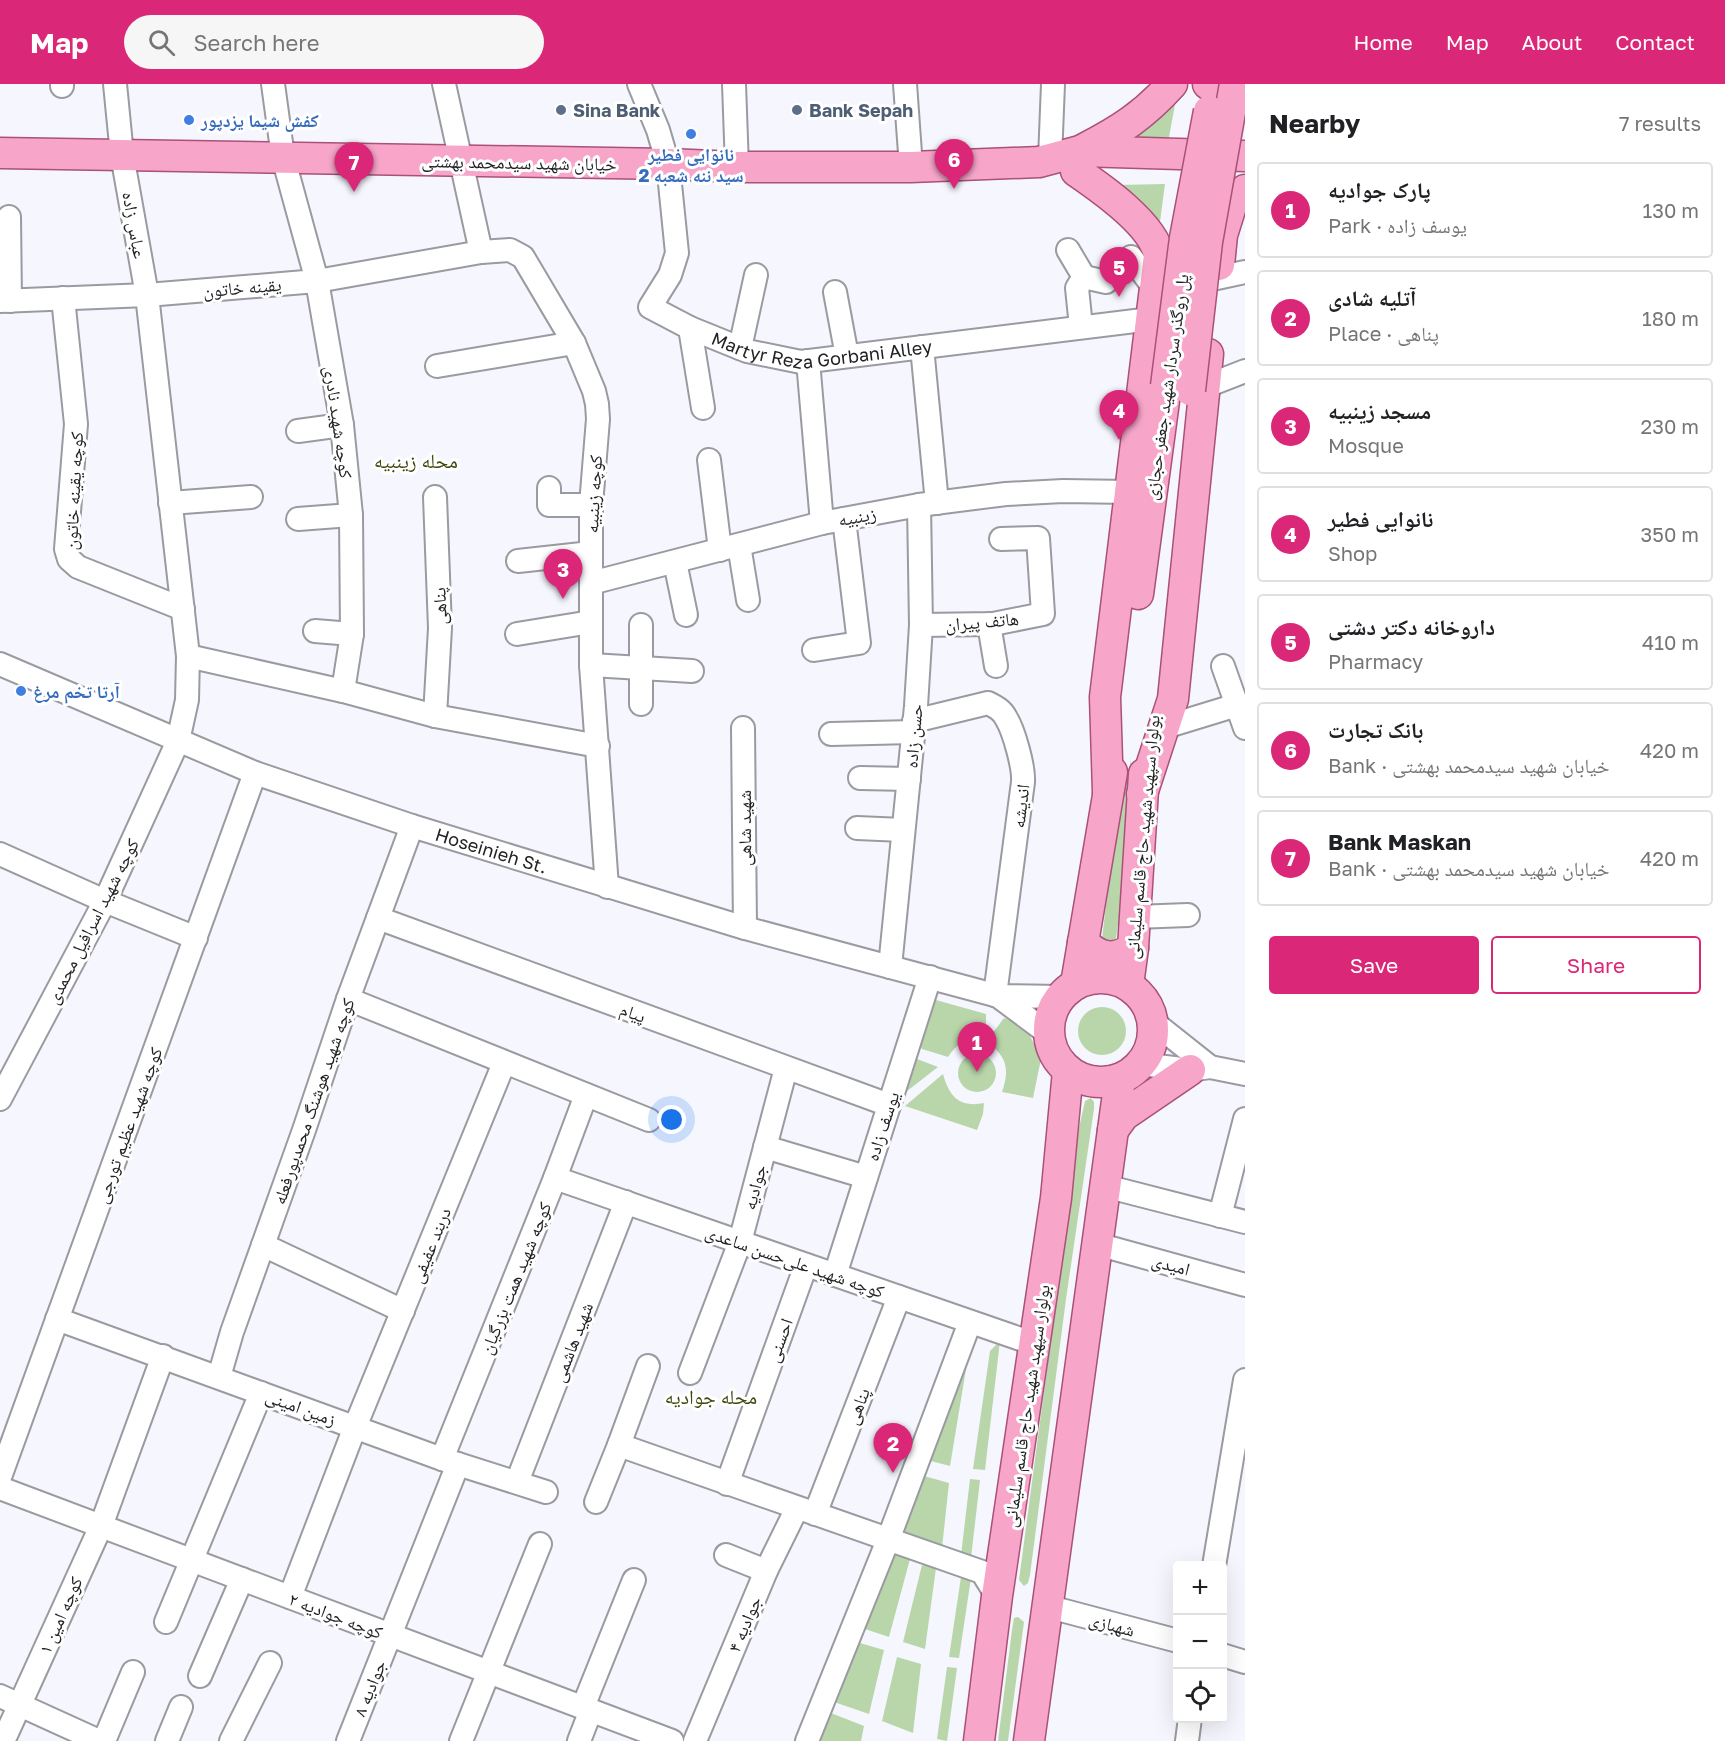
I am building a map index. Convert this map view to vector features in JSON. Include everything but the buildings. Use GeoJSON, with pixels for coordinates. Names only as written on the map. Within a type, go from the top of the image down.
{"type":"FeatureCollection","features":[{"type":"Feature","properties":{"kind":"main road"},"geometry":{"type":"LineString","coordinates":[[1142,794],[1173,699],[1176,386],[1151,319],[1159,255],[1155,243],[1127,210],[1104,190],[1061,161],[1121,130],[1155,103],[1172,84]]}},
{"type":"Feature","properties":{"kind":"main road"},"geometry":{"type":"LineString","coordinates":[[1208,84],[1223,92],[1245,89]]}},
{"type":"Feature","properties":{"kind":"main road","name":"پل روگذر سردار شهید جعفر حجازی"},"geometry":{"type":"LineString","coordinates":[[1155,689],[1185,238],[1214,84]]}},
{"type":"Feature","properties":{"kind":"main road","name":"پل روگذر سردار شهید جعفر حجازی"},"geometry":{"type":"LineString","coordinates":[[1126,691],[1176,386],[1207,242],[1235,84]]}},
{"type":"Feature","properties":{"kind":"main road","name":"خیابان شهید سیدمحمد بهشتی"},"geometry":{"type":"LineString","coordinates":[[0,153],[737,167],[911,167],[1245,156]]}},
{"type":"Feature","properties":{"kind":"main road","name":"خیابان شهید سیدمحمد بهشتی"},"geometry":{"type":"LineString","coordinates":[[1061,161],[1245,174]]}},
{"type":"Feature","properties":{"kind":"main road"},"geometry":{"type":"LineString","coordinates":[[1108,792],[1105,697],[1130,492],[1176,386],[1231,275],[1222,235],[1232,203],[1245,190]]}},
{"type":"Feature","properties":{"kind":"main road","name":"بولوار سپهبد شهید حاج قاسم سلیمانی"},"geometry":{"type":"LineString","coordinates":[[1128,985],[1133,948],[1142,794],[1155,689]]}},
{"type":"Feature","properties":{"kind":"main road","name":"بولوار سپهبد شهید حاج قاسم سلیمانی"},"geometry":{"type":"LineString","coordinates":[[1068,990],[1083,942],[1126,691]]}},
{"type":"Feature","properties":{"kind":"main road"},"geometry":{"type":"LineString","coordinates":[[1083,942],[1092,952],[1108,957],[1122,956],[1133,948]]}},
{"type":"Feature","properties":{"kind":"main road"},"geometry":{"type":"LineString","coordinates":[[1029,1741],[1113,1130],[1131,1071],[1152,1041],[1152,1021],[1146,1004],[1128,985],[1111,979],[1093,978],[1068,990],[1053,1008],[1049,1034],[1055,1054],[1068,1071],[1093,1082],[1107,1082],[1131,1071]]}},
{"type":"Feature","properties":{"kind":"main road"},"geometry":{"type":"LineString","coordinates":[[1113,1130],[1124,1114],[1200,1069]]}},
{"type":"Feature","properties":{"kind":"main road","name":"بولوار سپهبد شهید حاج قاسم سلیمانی"},"geometry":{"type":"LineString","coordinates":[[980,1741],[997,1596],[1056,1198],[1068,1071]]}},
{"type":"Feature","properties":{"kind":"main road"},"geometry":{"type":"LineString","coordinates":[[997,1596],[1046,1606]]}},
{"type":"Feature","properties":{"kind":"street","name":"عباس زاده"},"geometry":{"type":"LineString","coordinates":[[114,84],[122,155],[147,295]]}},
{"type":"Feature","properties":{"kind":"street","name":"کوچه شهید نادری"},"geometry":{"type":"LineString","coordinates":[[273,84],[283,157],[317,281],[342,425],[351,515],[352,634],[344,692]]}},
{"type":"Feature","properties":{"kind":"street"},"geometry":{"type":"LineString","coordinates":[[444,84],[481,252]]}},
{"type":"Feature","properties":{"kind":"street"},"geometry":{"type":"LineString","coordinates":[[639,84],[658,130],[668,164]]}},
{"type":"Feature","properties":{"kind":"street"},"geometry":{"type":"LineString","coordinates":[[734,84],[737,167]]}},
{"type":"Feature","properties":{"kind":"street"},"geometry":{"type":"LineString","coordinates":[[905,84],[911,167]]}},
{"type":"Feature","properties":{"kind":"street"},"geometry":{"type":"LineString","coordinates":[[1053,84],[1061,161]]}},
{"type":"Feature","properties":{"kind":"street","name":"Martyr Reza Gorbani Alley"},"geometry":{"type":"LineString","coordinates":[[668,164],[677,253],[670,275],[650,307],[690,328],[740,348],[801,362],[1151,319]]}},
{"type":"Feature","properties":{"kind":"street"},"geometry":{"type":"LineString","coordinates":[[5,301],[9,217]]}},
{"type":"Feature","properties":{"kind":"street","name":"کوچه زینبیه"},"geometry":{"type":"LineString","coordinates":[[481,252],[510,249],[523,257],[574,343],[594,390],[597,404],[598,418],[591,505],[591,665],[607,887]]}},
{"type":"Feature","properties":{"kind":"street"},"geometry":{"type":"LineString","coordinates":[[1068,250],[1084,277],[1106,282],[1131,256],[1155,288]]}},
{"type":"Feature","properties":{"kind":"street","name":"یقینه خاتون"},"geometry":{"type":"LineString","coordinates":[[5,301],[147,295],[317,281],[481,252]]}},
{"type":"Feature","properties":{"kind":"street"},"geometry":{"type":"LineString","coordinates":[[740,348],[756,276]]}},
{"type":"Feature","properties":{"kind":"street"},"geometry":{"type":"LineString","coordinates":[[1081,327],[1077,288],[1084,277]]}},
{"type":"Feature","properties":{"kind":"street"},"geometry":{"type":"LineString","coordinates":[[835,292],[847,356]]}},
{"type":"Feature","properties":{"kind":"street"},"geometry":{"type":"LineString","coordinates":[[147,295],[188,656],[186,700],[178,741]]}},
{"type":"Feature","properties":{"kind":"street","name":"کوچه یقینه خاتون"},"geometry":{"type":"LineString","coordinates":[[63,298],[76,424],[66,549],[69,560],[78,567],[183,609]]}},
{"type":"Feature","properties":{"kind":"street"},"geometry":{"type":"LineString","coordinates":[[690,328],[703,408]]}},
{"type":"Feature","properties":{"kind":"street"},"geometry":{"type":"LineString","coordinates":[[437,366],[574,343]]}},
{"type":"Feature","properties":{"kind":"street","name":"حسن زاده"},"geometry":{"type":"LineString","coordinates":[[890,967],[914,727],[928,504],[922,347]]}},
{"type":"Feature","properties":{"kind":"street"},"geometry":{"type":"LineString","coordinates":[[808,361],[822,523]]}},
{"type":"Feature","properties":{"kind":"street"},"geometry":{"type":"LineString","coordinates":[[1176,386],[1245,372]]}},
{"type":"Feature","properties":{"kind":"street"},"geometry":{"type":"LineString","coordinates":[[298,432],[342,425]]}},
{"type":"Feature","properties":{"kind":"street"},"geometry":{"type":"LineString","coordinates":[[709,460],[730,548],[748,600]]}},
{"type":"Feature","properties":{"kind":"street"},"geometry":{"type":"LineString","coordinates":[[549,488],[549,506],[591,505]]}},
{"type":"Feature","properties":{"kind":"street","name":"زینبیه"},"geometry":{"type":"LineString","coordinates":[[591,583],[822,523],[928,504],[1052,492],[1130,492]]}},
{"type":"Feature","properties":{"kind":"street"},"geometry":{"type":"LineString","coordinates":[[170,503],[251,496]]}},
{"type":"Feature","properties":{"kind":"street","name":"پناهی"},"geometry":{"type":"LineString","coordinates":[[435,497],[440,628],[435,716]]}},
{"type":"Feature","properties":{"kind":"street"},"geometry":{"type":"LineString","coordinates":[[298,519],[351,515]]}},
{"type":"Feature","properties":{"kind":"street"},"geometry":{"type":"LineString","coordinates":[[814,650],[859,643],[844,519]]}},
{"type":"Feature","properties":{"kind":"street","name":"هاتف پیران"},"geometry":{"type":"LineString","coordinates":[[921,625],[989,624],[1043,614],[1038,538],[1001,539]]}},
{"type":"Feature","properties":{"kind":"street"},"geometry":{"type":"LineString","coordinates":[[518,561],[591,553]]}},
{"type":"Feature","properties":{"kind":"street"},"geometry":{"type":"LineString","coordinates":[[675,562],[686,615]]}},
{"type":"Feature","properties":{"kind":"street"},"geometry":{"type":"LineString","coordinates":[[517,634],[591,622]]}},
{"type":"Feature","properties":{"kind":"street"},"geometry":{"type":"LineString","coordinates":[[989,624],[996,666]]}},
{"type":"Feature","properties":{"kind":"street"},"geometry":{"type":"LineString","coordinates":[[641,626],[641,704]]}},
{"type":"Feature","properties":{"kind":"street"},"geometry":{"type":"LineString","coordinates":[[315,631],[352,634]]}},
{"type":"Feature","properties":{"kind":"street"},"geometry":{"type":"LineString","coordinates":[[188,656],[344,692],[435,716],[598,746]]}},
{"type":"Feature","properties":{"kind":"street"},"geometry":{"type":"LineString","coordinates":[[591,665],[692,671]]}},
{"type":"Feature","properties":{"kind":"street"},"geometry":{"type":"LineString","coordinates":[[1222,666],[1245,728]]}},
{"type":"Feature","properties":{"kind":"street","name":"Hoseinieh St."},"geometry":{"type":"LineString","coordinates":[[2,668],[255,773],[412,826],[744,927],[996,995]]}},
{"type":"Feature","properties":{"kind":"street","name":"اندیشه"},"geometry":{"type":"LineString","coordinates":[[914,727],[988,703],[999,708],[1007,719],[1022,762],[1023,782],[996,995]]}},
{"type":"Feature","properties":{"kind":"street"},"geometry":{"type":"LineString","coordinates":[[1165,727],[1237,705]]}},
{"type":"Feature","properties":{"kind":"street"},"geometry":{"type":"LineString","coordinates":[[831,734],[914,727]]}},
{"type":"Feature","properties":{"kind":"street","name":"شهید شاهی"},"geometry":{"type":"LineString","coordinates":[[743,728],[744,927]]}},
{"type":"Feature","properties":{"kind":"street","name":"کوچه شهید اسرافیل محمدی"},"geometry":{"type":"LineString","coordinates":[[0,1099],[105,901],[178,741]]}},
{"type":"Feature","properties":{"kind":"street","name":"کوچه شهید عظیم تورجی"},"geometry":{"type":"LineString","coordinates":[[0,1476],[255,773]]}},
{"type":"Feature","properties":{"kind":"street"},"geometry":{"type":"LineString","coordinates":[[860,778],[909,779]]}},
{"type":"Feature","properties":{"kind":"street","name":"کوچه شهید هوشنگ محمدپورفعله"},"geometry":{"type":"LineString","coordinates":[[219,1377],[232,1332],[348,999],[412,826]]}},
{"type":"Feature","properties":{"kind":"street"},"geometry":{"type":"LineString","coordinates":[[857,828],[903,830]]}},
{"type":"Feature","properties":{"kind":"street"},"geometry":{"type":"LineString","coordinates":[[0,854],[105,901],[196,938]]}},
{"type":"Feature","properties":{"kind":"street"},"geometry":{"type":"LineString","coordinates":[[1135,916],[1188,915]]}},
{"type":"Feature","properties":{"kind":"street","name":"پیام"},"geometry":{"type":"LineString","coordinates":[[378,918],[889,1105]]}},
{"type":"Feature","properties":{"kind":"street","name":"یوسف زاده"},"geometry":{"type":"LineString","coordinates":[[835,1275],[930,977]]}},
{"type":"Feature","properties":{"kind":"street"},"geometry":{"type":"LineString","coordinates":[[996,995],[1068,990]]}},
{"type":"Feature","properties":{"kind":"street"},"geometry":{"type":"LineString","coordinates":[[996,995],[1049,1034]]}},
{"type":"Feature","properties":{"kind":"street"},"geometry":{"type":"LineString","coordinates":[[348,999],[649,1120]]}},
{"type":"Feature","properties":{"kind":"street"},"geometry":{"type":"LineString","coordinates":[[1152,1021],[1200,1069]]}},
{"type":"Feature","properties":{"kind":"street","name":"دربند عفیفی"},"geometry":{"type":"LineString","coordinates":[[290,1597],[355,1427],[504,1063]]}},
{"type":"Feature","properties":{"kind":"street","name":"جوادیه"},"geometry":{"type":"LineString","coordinates":[[690,1373],[740,1242],[786,1068]]}},
{"type":"Feature","properties":{"kind":"street"},"geometry":{"type":"LineString","coordinates":[[1131,1071],[1200,1069],[1245,1074]]}},
{"type":"Feature","properties":{"kind":"street","name":"کوچه شهید همت بزرگیان"},"geometry":{"type":"LineString","coordinates":[[390,1635],[450,1462],[586,1095]]}},
{"type":"Feature","properties":{"kind":"street"},"geometry":{"type":"LineString","coordinates":[[1220,1215],[1245,1119]]}},
{"type":"Feature","properties":{"kind":"street"},"geometry":{"type":"LineString","coordinates":[[765,1147],[866,1177]]}},
{"type":"Feature","properties":{"kind":"street","name":"کوچه شهید علی‌حسن ساعدی"},"geometry":{"type":"LineString","coordinates":[[555,1178],[1035,1344]]}},
{"type":"Feature","properties":{"kind":"street"},"geometry":{"type":"LineString","coordinates":[[1105,1186],[1245,1222]]}},
{"type":"Feature","properties":{"kind":"street","name":"شهید هاشمی"},"geometry":{"type":"LineString","coordinates":[[517,1482],[626,1202]]}},
{"type":"Feature","properties":{"kind":"street","name":"امیدی"},"geometry":{"type":"LineString","coordinates":[[1097,1244],[1245,1285]]}},
{"type":"Feature","properties":{"kind":"street"},"geometry":{"type":"LineString","coordinates":[[263,1245],[403,1311]]}},
{"type":"Feature","properties":{"kind":"street","name":"احسنی"},"geometry":{"type":"LineString","coordinates":[[727,1484],[806,1265]]}},
{"type":"Feature","properties":{"kind":"street","name":"پناهی"},"geometry":{"type":"LineString","coordinates":[[806,1511],[899,1297]]}},
{"type":"Feature","properties":{"kind":"street","name":"زمین امینی"},"geometry":{"type":"LineString","coordinates":[[57,1319],[450,1462],[546,1492]]}},
{"type":"Feature","properties":{"kind":"street"},"geometry":{"type":"LineString","coordinates":[[807,1741],[888,1540],[970,1322]]}},
{"type":"Feature","properties":{"kind":"street","name":"کوچه امین ۱"},"geometry":{"type":"LineString","coordinates":[[0,1737],[6,1735],[10,1700],[101,1526],[163,1356]]}},
{"type":"Feature","properties":{"kind":"street"},"geometry":{"type":"LineString","coordinates":[[596,1502],[648,1366]]}},
{"type":"Feature","properties":{"kind":"street"},"geometry":{"type":"LineString","coordinates":[[1215,1561],[1245,1380]]}},
{"type":"Feature","properties":{"kind":"street"},"geometry":{"type":"LineString","coordinates":[[166,1622],[261,1393]]}},
{"type":"Feature","properties":{"kind":"street"},"geometry":{"type":"LineString","coordinates":[[619,1445],[982,1572],[997,1596]]}},
{"type":"Feature","properties":{"kind":"street","name":"کوچه جوادیه ۲"},"geometry":{"type":"LineString","coordinates":[[0,1488],[672,1741]]}},
{"type":"Feature","properties":{"kind":"street","name":"جوادیه ۴"},"geometry":{"type":"LineString","coordinates":[[695,1741],[766,1571],[806,1511]]}},
{"type":"Feature","properties":{"kind":"street"},"geometry":{"type":"LineString","coordinates":[[461,1741],[540,1544]]}},
{"type":"Feature","properties":{"kind":"street"},"geometry":{"type":"LineString","coordinates":[[726,1556],[766,1571]]}},
{"type":"Feature","properties":{"kind":"street"},"geometry":{"type":"LineString","coordinates":[[200,1676],[242,1579]]}},
{"type":"Feature","properties":{"kind":"street"},"geometry":{"type":"LineString","coordinates":[[579,1741],[587,1709],[634,1580]]}},
{"type":"Feature","properties":{"kind":"street","name":"شهبازی"},"geometry":{"type":"LineString","coordinates":[[1046,1606],[1173,1640]]}},
{"type":"Feature","properties":{"kind":"street","name":"جوادیه ۸"},"geometry":{"type":"LineString","coordinates":[[348,1741],[390,1635]]}},
{"type":"Feature","properties":{"kind":"street"},"geometry":{"type":"LineString","coordinates":[[1227,1657],[1245,1662]]}},
{"type":"Feature","properties":{"kind":"street"},"geometry":{"type":"LineString","coordinates":[[231,1741],[270,1663]]}},
{"type":"Feature","properties":{"kind":"street"},"geometry":{"type":"LineString","coordinates":[[104,1741],[132,1672]]}},
{"type":"Feature","properties":{"kind":"street"},"geometry":{"type":"LineString","coordinates":[[10,1700],[99,1741]]}},
{"type":"Feature","properties":{"kind":"street"},"geometry":{"type":"LineString","coordinates":[[167,1741],[181,1707]]}},
{"type":"Feature","properties":{"kind":"street"},"geometry":{"type":"LineString","coordinates":[[1186,1741],[1189,1723]]}},
{"type":"Feature","properties":{"kind":"green space"},"geometry":{"type":"Polygon","coordinates":[[[1176,99],[1169,137],[1127,140],[1176,99]]]}},
{"type":"Feature","properties":{"kind":"green space"},"geometry":{"type":"Polygon","coordinates":[[[1165,184],[1160,222],[1116,185],[1165,184]]]}},
{"type":"Feature","properties":{"kind":"green space"},"geometry":{"type":"Polygon","coordinates":[[[1131,760],[1130,838],[1116,938],[1112,945],[1102,939],[1114,837],[1131,760]]]}},
{"type":"Feature","properties":{"kind":"green space"},"geometry":{"type":"Polygon","coordinates":[[[936,1000],[986,1014],[986,1028],[978,1039],[960,1044],[948,1057],[922,1049],[919,1043],[936,1000]]]}},
{"type":"Feature","properties":{"kind":"green space"},"geometry":{"type":"Polygon","coordinates":[[[1097,1007],[1107,1007],[1119,1014],[1126,1026],[1126,1036],[1119,1048],[1107,1055],[1097,1055],[1082,1044],[1078,1036],[1078,1026],[1089,1011],[1097,1007]]]}},
{"type":"Feature","properties":{"kind":"green space"},"geometry":{"type":"Polygon","coordinates":[[[1004,1018],[1025,1025],[1041,1059],[1033,1098],[1002,1092],[1006,1077],[1005,1064],[998,1052],[986,1042],[1004,1018]]]}},
{"type":"Feature","properties":{"kind":"green space"},"geometry":{"type":"Polygon","coordinates":[[[977,1054],[991,1059],[996,1073],[991,1087],[977,1092],[963,1087],[958,1073],[963,1059],[977,1054]]]}},
{"type":"Feature","properties":{"kind":"green space"},"geometry":{"type":"Polygon","coordinates":[[[917,1059],[938,1067],[902,1095],[917,1059]]]}},
{"type":"Feature","properties":{"kind":"green space"},"geometry":{"type":"Polygon","coordinates":[[[943,1074],[948,1089],[956,1099],[968,1104],[984,1103],[977,1130],[905,1106],[943,1074]]]}},
{"type":"Feature","properties":{"kind":"green space"},"geometry":{"type":"Polygon","coordinates":[[[1091,1098],[1094,1102],[1094,1109],[1066,1299],[1030,1575],[1028,1583],[1024,1586],[1019,1580],[1079,1128],[1085,1101],[1091,1098]]]}},
{"type":"Feature","properties":{"kind":"green space"},"geometry":{"type":"Polygon","coordinates":[[[1000,1341],[985,1470],[973,1469],[990,1351],[1000,1341]]]}},
{"type":"Feature","properties":{"kind":"green space"},"geometry":{"type":"Polygon","coordinates":[[[969,1351],[950,1466],[927,1460],[969,1351]]]}},
{"type":"Feature","properties":{"kind":"green space"},"geometry":{"type":"Polygon","coordinates":[[[924,1476],[949,1483],[942,1548],[903,1533],[924,1476]]]}},
{"type":"Feature","properties":{"kind":"green space"},"geometry":{"type":"Polygon","coordinates":[[[970,1479],[980,1480],[971,1558],[961,1555],[970,1479]]]}},
{"type":"Feature","properties":{"kind":"green space"},"geometry":{"type":"Polygon","coordinates":[[[895,1554],[910,1559],[889,1637],[865,1629],[895,1554]]]}},
{"type":"Feature","properties":{"kind":"green space"},"geometry":{"type":"Polygon","coordinates":[[[922,1565],[936,1568],[925,1649],[903,1642],[922,1565]]]}},
{"type":"Feature","properties":{"kind":"green space"},"geometry":{"type":"Polygon","coordinates":[[[961,1577],[971,1578],[959,1658],[949,1657],[961,1577]]]}},
{"type":"Feature","properties":{"kind":"green space"},"geometry":{"type":"Polygon","coordinates":[[[1018,1617],[1024,1622],[1008,1741],[998,1741],[1012,1630],[1014,1618],[1018,1617]]]}},
{"type":"Feature","properties":{"kind":"green space"},"geometry":{"type":"Polygon","coordinates":[[[860,1643],[884,1650],[869,1714],[834,1702],[860,1643]]]}},
{"type":"Feature","properties":{"kind":"green space"},"geometry":{"type":"Polygon","coordinates":[[[897,1657],[921,1664],[913,1733],[882,1721],[897,1657]]]}},
{"type":"Feature","properties":{"kind":"green space"},"geometry":{"type":"Polygon","coordinates":[[[947,1667],[957,1668],[947,1741],[937,1739],[947,1667]]]}},
{"type":"Feature","properties":{"kind":"green space"},"geometry":{"type":"Polygon","coordinates":[[[831,1713],[864,1726],[861,1741],[820,1741],[831,1713]]]}},
{"type":"Feature","properties":{"kind":"place","name":"Sina Bank"},"geometry":{"type":"Point","coordinates":[561,110]}},
{"type":"Feature","properties":{"kind":"place","name":"Bank Sepah"},"geometry":{"type":"Point","coordinates":[797,110]}},
{"type":"Feature","properties":{"kind":"place","name":"کفش شیما یزدپور"},"geometry":{"type":"Point","coordinates":[189,120]}},
{"type":"Feature","properties":{"kind":"place","name":"نانوایی فطیر سید ننه شعبه 2"},"geometry":{"type":"Point","coordinates":[691,134]}},
{"type":"Feature","properties":{"kind":"place","name":"بانک تجارت"},"geometry":{"type":"Point","coordinates":[954,189]}},
{"type":"Feature","properties":{"kind":"place","name":"Bank Maskan"},"geometry":{"type":"Point","coordinates":[354,192]}},
{"type":"Feature","properties":{"kind":"place","name":"داروخانه دکتر دشتی"},"geometry":{"type":"Point","coordinates":[1119,297]}},
{"type":"Feature","properties":{"kind":"place","name":"نانوایی فطیر"},"geometry":{"type":"Point","coordinates":[1119,440]}},
{"type":"Feature","properties":{"kind":"place","name":"مسجد زینبیه"},"geometry":{"type":"Point","coordinates":[563,599]}},
{"type":"Feature","properties":{"kind":"place","name":"آرتا تخم مرغ"},"geometry":{"type":"Point","coordinates":[21,691]}},
{"type":"Feature","properties":{"kind":"place","name":"پارک جوادیه"},"geometry":{"type":"Point","coordinates":[977,1072]}},
{"type":"Feature","properties":{"kind":"place","name":"آتلیه شادی"},"geometry":{"type":"Point","coordinates":[893,1473]}},
{"type":"Feature","properties":{"kind":"district","name":"محله زینبیه"},"geometry":{"type":"Point","coordinates":[416,460]}},
{"type":"Feature","properties":{"kind":"district","name":"محله جوادیه"},"geometry":{"type":"Point","coordinates":[711,1396]}}]}
